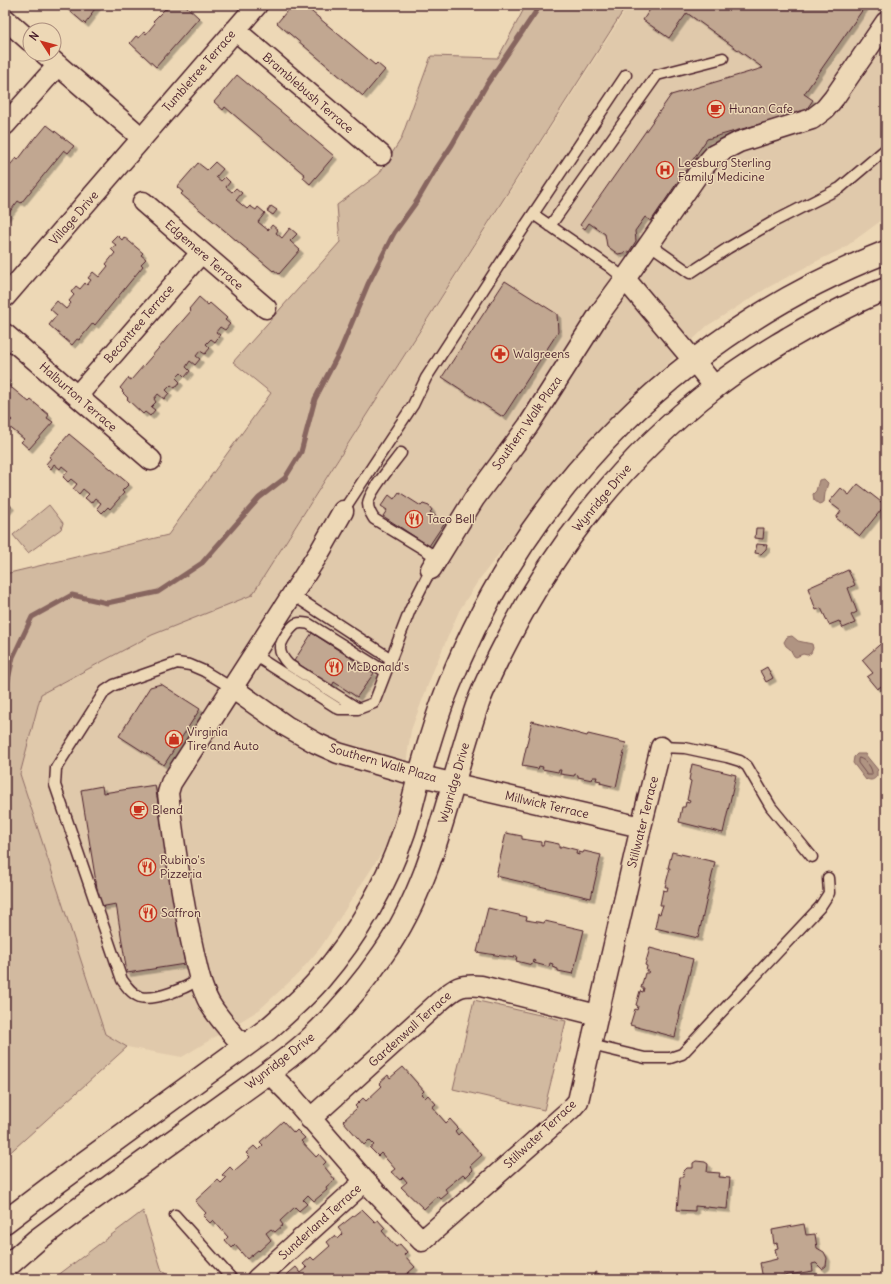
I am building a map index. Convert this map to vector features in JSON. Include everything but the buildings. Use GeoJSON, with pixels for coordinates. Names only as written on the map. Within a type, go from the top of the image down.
{"type":"FeatureCollection","features":[{"type":"Feature","properties":{"kind":"street"},"geometry":{"type":"LineString","coordinates":[[15,5],[5,18],[22,34]]}},
{"type":"Feature","properties":{"kind":"street","name":"Tumbletree Terrace"},"geometry":{"type":"LineString","coordinates":[[142,138],[257,5]]}},
{"type":"Feature","properties":{"kind":"street","name":"Southern Walk Plaza"},"geometry":{"type":"LineString","coordinates":[[434,564],[474,499],[528,426],[600,313],[700,171],[714,154],[739,142],[812,118],[825,109],[886,22]]}},
{"type":"Feature","properties":{"kind":"street","name":"Bramblebush Terrace"},"geometry":{"type":"LineString","coordinates":[[235,30],[381,155]]}},
{"type":"Feature","properties":{"kind":"street"},"geometry":{"type":"LineString","coordinates":[[5,126],[50,62]]}},
{"type":"Feature","properties":{"kind":"street"},"geometry":{"type":"LineString","coordinates":[[55,62],[142,138]]}},
{"type":"Feature","properties":{"kind":"street","name":"Village Drive"},"geometry":{"type":"LineString","coordinates":[[5,297],[142,138]]}},
{"type":"Feature","properties":{"kind":"street","name":"Edgemere Terrace"},"geometry":{"type":"LineString","coordinates":[[143,202],[266,308]]}},
{"type":"Feature","properties":{"kind":"street"},"geometry":{"type":"LineString","coordinates":[[5,1222],[244,1047],[291,1008],[319,980],[346,945],[359,926],[382,886],[395,856],[405,828],[433,727],[465,648],[489,600],[517,553],[542,516],[603,442],[634,411],[694,361],[731,333],[822,280],[886,252]]}},
{"type":"Feature","properties":{"kind":"street","name":"Becontree Terrace"},"geometry":{"type":"LineString","coordinates":[[77,396],[201,253]]}},
{"type":"Feature","properties":{"kind":"street"},"geometry":{"type":"LineString","coordinates":[[625,279],[715,387]]}},
{"type":"Feature","properties":{"kind":"street","name":"Wynridge Drive"},"geometry":{"type":"LineString","coordinates":[[5,1268],[69,1216],[306,1043],[336,1014],[386,951],[414,902],[429,865],[477,707],[494,667],[521,614],[548,569],[573,532],[631,464],[660,435],[715,387],[758,356],[826,316],[886,289]]}},
{"type":"Feature","properties":{"kind":"street","name":"Halburton Terrace"},"geometry":{"type":"LineString","coordinates":[[5,334],[151,460]]}},
{"type":"Feature","properties":{"kind":"street"},"geometry":{"type":"LineString","coordinates":[[244,1047],[210,1004],[199,980],[178,871],[168,793],[171,783],[293,595],[343,511]]}},
{"type":"Feature","properties":{"kind":"street","name":"Southern Walk Plaza"},"geometry":{"type":"LineString","coordinates":[[232,688],[286,726],[316,743],[338,753],[454,783]]}},
{"type":"Feature","properties":{"kind":"street","name":"Stillwater Terrace"},"geometry":{"type":"LineString","coordinates":[[268,1072],[288,1092],[364,1181],[422,1241],[571,1109],[578,1101],[641,827],[661,747]]}},
{"type":"Feature","properties":{"kind":"street","name":"Millwick Terrace"},"geometry":{"type":"LineString","coordinates":[[454,783],[641,827]]}},
{"type":"Feature","properties":{"kind":"street","name":"Gardenwall Terrace"},"geometry":{"type":"LineString","coordinates":[[310,1119],[456,988],[468,985],[481,986],[597,1015]]}},
{"type":"Feature","properties":{"kind":"street","name":"Sunderland Terrace"},"geometry":{"type":"LineString","coordinates":[[257,1279],[364,1181]]}},
{"type":"Feature","properties":{"kind":"lane"},"geometry":{"type":"LineString","coordinates":[[550,226],[657,75],[723,58]]}},
{"type":"Feature","properties":{"kind":"lane"},"geometry":{"type":"LineString","coordinates":[[343,511],[413,405],[426,378],[507,252],[626,76]]}},
{"type":"Feature","properties":{"kind":"lane"},"geometry":{"type":"LineString","coordinates":[[649,244],[690,273],[728,248],[773,222],[840,188],[886,149]]}},
{"type":"Feature","properties":{"kind":"lane"},"geometry":{"type":"LineString","coordinates":[[532,214],[610,266],[625,279]]}},
{"type":"Feature","properties":{"kind":"lane"},"geometry":{"type":"LineString","coordinates":[[254,655],[339,709],[358,709],[374,704],[410,610],[434,564],[374,519],[370,513],[368,505],[370,496],[401,453]]}},
{"type":"Feature","properties":{"kind":"lane"},"geometry":{"type":"LineString","coordinates":[[293,595],[391,658]]}},
{"type":"Feature","properties":{"kind":"lane"},"geometry":{"type":"LineString","coordinates":[[358,709],[289,665],[283,658],[280,649],[283,641],[293,626],[302,623],[309,624],[386,672]]}},
{"type":"Feature","properties":{"kind":"lane"},"geometry":{"type":"LineString","coordinates":[[199,980],[183,989],[151,998],[139,997],[130,992],[122,980],[55,785],[56,768],[105,692],[114,684],[177,663],[190,665],[204,671],[232,688]]}},
{"type":"Feature","properties":{"kind":"lane"},"geometry":{"type":"LineString","coordinates":[[661,747],[685,748],[740,761],[747,766],[771,807],[812,857]]}},
{"type":"Feature","properties":{"kind":"lane"},"geometry":{"type":"LineString","coordinates":[[590,1045],[645,1058],[670,1058],[682,1054],[820,907],[829,893],[828,878]]}},
{"type":"Feature","properties":{"kind":"lane"},"geometry":{"type":"LineString","coordinates":[[175,1215],[232,1279]]}},
{"type":"Feature","properties":{"kind":"shaded area"},"geometry":{"type":"Polygon","coordinates":[[[526,5],[627,5],[252,595],[152,635],[41,694],[20,774],[105,1034],[127,1047],[5,1157],[5,574],[168,535],[271,393],[233,362],[340,242],[337,205],[379,174],[401,139],[431,56],[498,58],[526,5]]]}},
{"type":"Feature","properties":{"kind":"shaded area"},"geometry":{"type":"Polygon","coordinates":[[[629,5],[886,5],[886,217],[844,248],[767,288],[707,326],[602,428],[561,474],[478,581],[459,611],[434,669],[411,730],[400,805],[390,840],[321,947],[298,974],[259,1010],[182,1057],[127,1047],[105,1034],[20,774],[41,694],[152,635],[252,595],[629,5]]]}},
{"type":"Feature","properties":{"kind":"shaded area"},"geometry":{"type":"Polygon","coordinates":[[[49,505],[63,523],[61,529],[28,553],[13,535],[49,505]]]}},
{"type":"Feature","properties":{"kind":"shaded area"},"geometry":{"type":"Polygon","coordinates":[[[474,1000],[566,1021],[544,1110],[453,1089],[474,1000]]]}},
{"type":"Feature","properties":{"kind":"shaded area"},"geometry":{"type":"Polygon","coordinates":[[[143,1211],[162,1271],[172,1279],[53,1279],[143,1211]]]}},
{"type":"Feature","properties":{"kind":"water"},"geometry":{"type":"Polygon","coordinates":[[[824,479],[828,483],[824,502],[819,504],[814,500],[813,494],[816,491],[819,480],[824,479]]]}},
{"type":"Feature","properties":{"kind":"water"},"geometry":{"type":"Polygon","coordinates":[[[792,636],[798,641],[812,644],[813,648],[811,653],[796,657],[794,656],[784,642],[787,637],[792,636]]]}},
{"type":"Feature","properties":{"kind":"water"},"geometry":{"type":"Polygon","coordinates":[[[857,754],[865,754],[878,770],[875,778],[866,780],[853,763],[854,757],[857,754]]]}},
{"type":"Feature","properties":{"kind":"waterway"},"geometry":{"type":"LineString","coordinates":[[5,694],[13,657],[32,617],[72,595],[107,603],[158,592],[202,563],[259,498],[285,478],[301,452],[315,399],[340,351],[368,284],[394,233],[417,201],[452,145],[487,84],[537,10],[538,5]]}},
{"type":"Feature","properties":{"kind":"waterway"},"geometry":{"type":"LineString","coordinates":[[5,1041],[7,1047],[5,1056]]}},
{"type":"Feature","properties":{"kind":"place","name":"Hunan Cafe"},"geometry":{"type":"Point","coordinates":[716,109]}},
{"type":"Feature","properties":{"kind":"place","name":"Leesburg Sterling Family Medicine"},"geometry":{"type":"Point","coordinates":[665,170]}},
{"type":"Feature","properties":{"kind":"place","name":"Walgreens"},"geometry":{"type":"Point","coordinates":[500,354]}},
{"type":"Feature","properties":{"kind":"place","name":"Taco Bell"},"geometry":{"type":"Point","coordinates":[414,519]}},
{"type":"Feature","properties":{"kind":"place","name":"McDonald's"},"geometry":{"type":"Point","coordinates":[334,667]}},
{"type":"Feature","properties":{"kind":"place","name":"Virginia Tire and Auto"},"geometry":{"type":"Point","coordinates":[174,739]}},
{"type":"Feature","properties":{"kind":"place","name":"Blend"},"geometry":{"type":"Point","coordinates":[139,810]}},
{"type":"Feature","properties":{"kind":"place","name":"Rubino's Pizzeria"},"geometry":{"type":"Point","coordinates":[147,867]}},
{"type":"Feature","properties":{"kind":"place","name":"Saffron"},"geometry":{"type":"Point","coordinates":[148,913]}}]}
